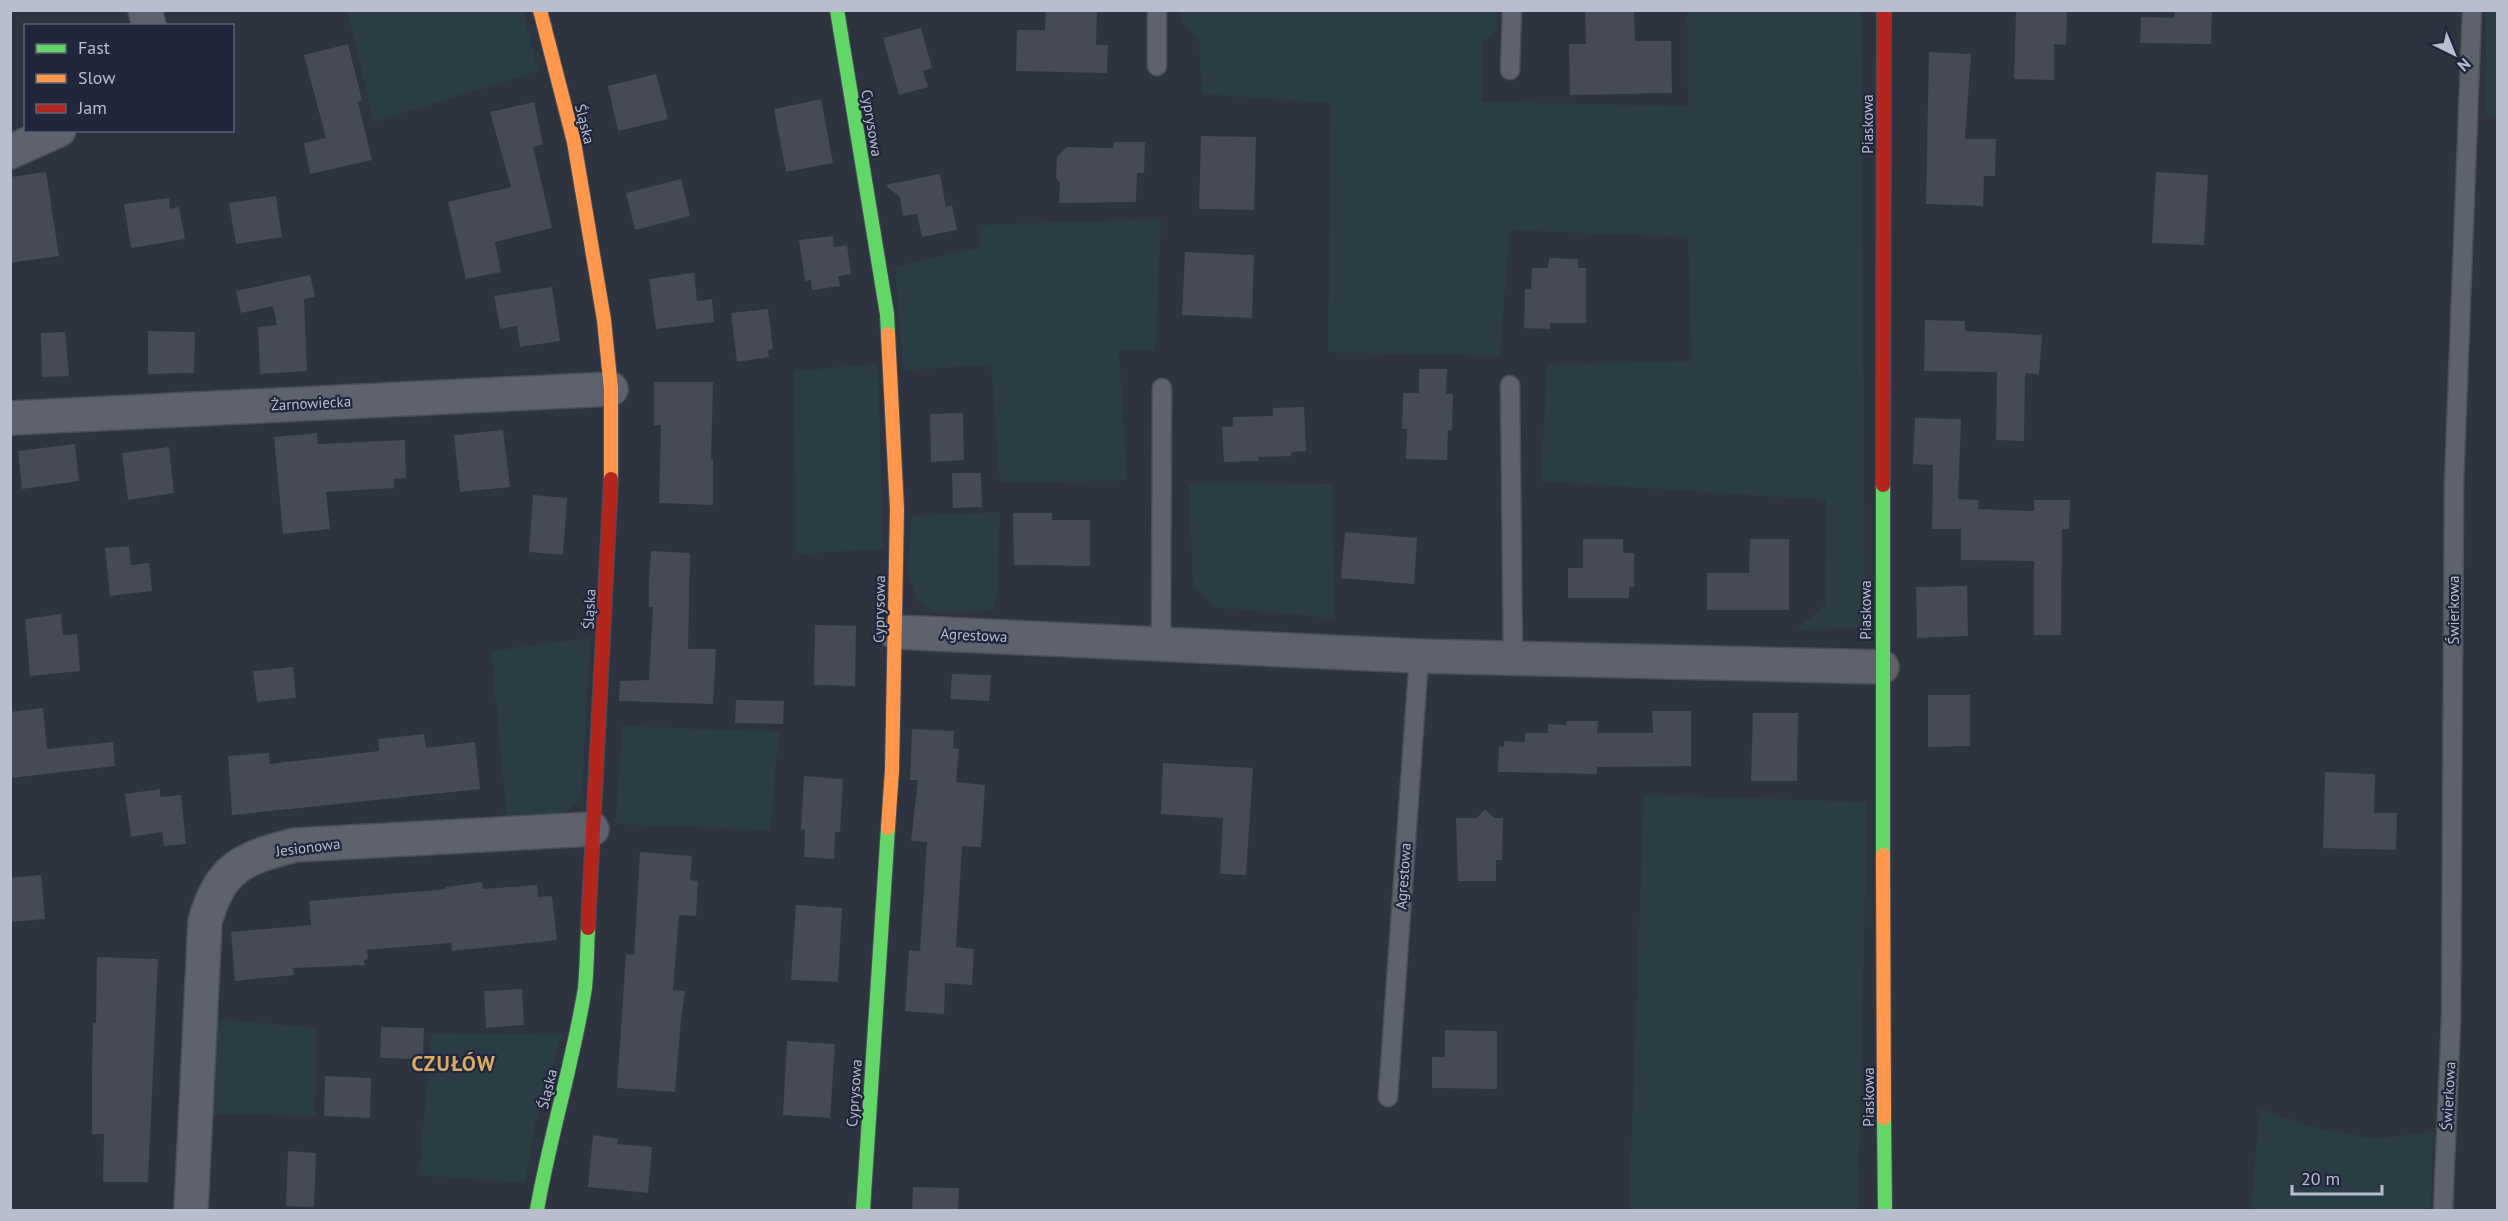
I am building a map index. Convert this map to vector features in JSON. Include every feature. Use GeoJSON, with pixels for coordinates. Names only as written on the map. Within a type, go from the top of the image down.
{"type":"FeatureCollection","features":[{"type":"Feature","properties":{"kind":"street","name":"Śląska"},"geometry":{"type":"LineString","coordinates":[[537,1210],[542,1176],[578,1034],[583,995],[589,937],[592,829],[611,498],[611,389],[604,320],[574,142],[540,10]]}},
{"type":"Feature","properties":{"kind":"street","name":"Cyprysowa"},"geometry":{"type":"LineString","coordinates":[[837,10],[887,314],[897,509],[892,770],[862,1210]]}},
{"type":"Feature","properties":{"kind":"street","name":"Piaskowa"},"geometry":{"type":"LineString","coordinates":[[1884,10],[1882,667],[1885,1210]]}},
{"type":"Feature","properties":{"kind":"street"},"geometry":{"type":"LineString","coordinates":[[10,152],[55,132]]}},
{"type":"Feature","properties":{"kind":"street","name":"Żarnowiecka"},"geometry":{"type":"LineString","coordinates":[[10,418],[611,389]]}},
{"type":"Feature","properties":{"kind":"street","name":"Agrestowa"},"geometry":{"type":"LineString","coordinates":[[895,632],[1419,656],[1882,667]]}},
{"type":"Feature","properties":{"kind":"street","name":"Jesionowa"},"geometry":{"type":"LineString","coordinates":[[192,1210],[205,922],[212,897],[229,872],[260,854],[295,845],[592,829]]}},
{"type":"Feature","properties":{"kind":"lane"},"geometry":{"type":"LineString","coordinates":[[1157,10],[1157,66]]}},
{"type":"Feature","properties":{"kind":"lane"},"geometry":{"type":"LineString","coordinates":[[1510,70],[1512,10]]}},
{"type":"Feature","properties":{"kind":"lane","name":"Świerkowa"},"geometry":{"type":"LineString","coordinates":[[2443,1210],[2451,1020],[2454,483],[2472,10]]}},
{"type":"Feature","properties":{"kind":"lane"},"geometry":{"type":"LineString","coordinates":[[1510,385],[1513,659]]}},
{"type":"Feature","properties":{"kind":"lane"},"geometry":{"type":"LineString","coordinates":[[1161,644],[1162,388]]}},
{"type":"Feature","properties":{"kind":"lane","name":"Agrestowa"},"geometry":{"type":"LineString","coordinates":[[1388,1097],[1419,656]]}},
{"type":"Feature","properties":{"kind":"shaded area"},"geometry":{"type":"Polygon","coordinates":[[[347,11],[523,11],[538,71],[374,122],[347,11]]]}},
{"type":"Feature","properties":{"kind":"shaded area"},"geometry":{"type":"Polygon","coordinates":[[[1182,11],[1497,11],[1497,30],[1481,43],[1481,102],[1688,106],[1687,11],[1861,11],[1865,619],[1856,628],[1797,629],[1825,606],[1826,500],[1541,481],[1547,365],[1692,361],[1688,237],[1509,230],[1500,356],[1328,352],[1331,103],[1202,94],[1199,41],[1182,21],[1182,11]]]}},
{"type":"Feature","properties":{"kind":"shaded area"},"geometry":{"type":"Polygon","coordinates":[[[2486,11],[2497,11],[2497,116],[2486,115],[2486,11]]]}},
{"type":"Feature","properties":{"kind":"shaded area"},"geometry":{"type":"Polygon","coordinates":[[[1161,219],[1155,350],[1119,350],[1127,480],[1000,483],[991,365],[903,370],[895,267],[981,247],[979,225],[1161,219]]]}},
{"type":"Feature","properties":{"kind":"shaded area"},"geometry":{"type":"Polygon","coordinates":[[[878,364],[883,549],[796,554],[794,371],[878,364]]]}},
{"type":"Feature","properties":{"kind":"shaded area"},"geometry":{"type":"Polygon","coordinates":[[[1189,483],[1332,484],[1334,618],[1215,607],[1193,586],[1189,483]]]}},
{"type":"Feature","properties":{"kind":"shaded area"},"geometry":{"type":"Polygon","coordinates":[[[1000,512],[997,596],[993,611],[935,612],[918,602],[908,573],[911,516],[1000,512]]]}},
{"type":"Feature","properties":{"kind":"shaded area"},"geometry":{"type":"Polygon","coordinates":[[[590,638],[582,796],[567,811],[508,823],[491,651],[590,638]]]}},
{"type":"Feature","properties":{"kind":"shaded area"},"geometry":{"type":"Polygon","coordinates":[[[623,726],[779,732],[770,830],[615,824],[623,726]]]}},
{"type":"Feature","properties":{"kind":"shaded area"},"geometry":{"type":"Polygon","coordinates":[[[1644,795],[1867,802],[1858,1210],[1629,1210],[1644,795]]]}},
{"type":"Feature","properties":{"kind":"shaded area"},"geometry":{"type":"Polygon","coordinates":[[[216,1019],[317,1028],[315,1116],[213,1114],[216,1019]]]}},
{"type":"Feature","properties":{"kind":"shaded area"},"geometry":{"type":"Polygon","coordinates":[[[432,1033],[562,1035],[534,1128],[525,1183],[419,1175],[432,1033]]]}},
{"type":"Feature","properties":{"kind":"shaded area"},"geometry":{"type":"Polygon","coordinates":[[[2260,1109],[2311,1127],[2374,1139],[2433,1132],[2431,1210],[2251,1210],[2260,1109]]]}},
{"type":"Feature","properties":{"kind":"building"},"geometry":{"type":"Polygon","coordinates":[[[1046,10],[1097,10],[1096,45],[1108,45],[1107,73],[1016,71],[1017,30],[1045,30],[1046,10]]]}},
{"type":"Feature","properties":{"kind":"building"},"geometry":{"type":"Polygon","coordinates":[[[1585,11],[1634,11],[1635,41],[1671,41],[1672,93],[1570,95],[1569,44],[1586,44],[1585,11]]]}},
{"type":"Feature","properties":{"kind":"building"},"geometry":{"type":"Polygon","coordinates":[[[2175,11],[2212,12],[2211,44],[2140,43],[2141,17],[2174,18],[2175,11]]]}},
{"type":"Feature","properties":{"kind":"building"},"geometry":{"type":"Polygon","coordinates":[[[2016,12],[2067,12],[2066,45],[2054,44],[2054,80],[2014,79],[2016,12]]]}},
{"type":"Feature","properties":{"kind":"building"},"geometry":{"type":"Polygon","coordinates":[[[921,28],[932,68],[923,71],[928,87],[899,95],[883,38],[921,28]]]}},
{"type":"Feature","properties":{"kind":"building"},"geometry":{"type":"Polygon","coordinates":[[[348,44],[362,100],[358,102],[372,160],[310,174],[304,143],[326,138],[304,55],[348,44]]]}},
{"type":"Feature","properties":{"kind":"building"},"geometry":{"type":"Polygon","coordinates":[[[1929,52],[1971,54],[1965,139],[1996,139],[1995,176],[1984,176],[1983,206],[1926,204],[1929,52]]]}},
{"type":"Feature","properties":{"kind":"building"},"geometry":{"type":"Polygon","coordinates":[[[656,74],[668,119],[618,131],[608,86],[656,74]]]}},
{"type":"Feature","properties":{"kind":"building"},"geometry":{"type":"Polygon","coordinates":[[[821,99],[833,163],[786,172],[774,109],[821,99]]]}},
{"type":"Feature","properties":{"kind":"building"},"geometry":{"type":"Polygon","coordinates":[[[534,102],[543,144],[533,147],[552,228],[495,242],[501,272],[466,279],[448,202],[511,187],[490,112],[534,102]]]}},
{"type":"Feature","properties":{"kind":"building"},"geometry":{"type":"Polygon","coordinates":[[[1201,136],[1256,137],[1254,210],[1199,209],[1201,136]]]}},
{"type":"Feature","properties":{"kind":"building"},"geometry":{"type":"Polygon","coordinates":[[[1114,142],[1145,142],[1144,173],[1137,173],[1136,202],[1059,203],[1060,183],[1056,178],[1057,157],[1067,147],[1113,148],[1114,142]]]}},
{"type":"Feature","properties":{"kind":"building"},"geometry":{"type":"Polygon","coordinates":[[[46,172],[59,256],[10,263],[10,177],[46,172]]]}},
{"type":"Feature","properties":{"kind":"building"},"geometry":{"type":"Polygon","coordinates":[[[2156,172],[2208,175],[2204,245],[2152,243],[2156,172]]]}},
{"type":"Feature","properties":{"kind":"building"},"geometry":{"type":"Polygon","coordinates":[[[940,174],[946,207],[952,205],[957,230],[922,237],[917,214],[903,216],[900,197],[885,185],[940,174]]]}},
{"type":"Feature","properties":{"kind":"building"},"geometry":{"type":"Polygon","coordinates":[[[681,179],[690,216],[635,230],[626,193],[681,179]]]}},
{"type":"Feature","properties":{"kind":"building"},"geometry":{"type":"Polygon","coordinates":[[[276,196],[282,237],[236,244],[229,203],[276,196]]]}},
{"type":"Feature","properties":{"kind":"building"},"geometry":{"type":"Polygon","coordinates":[[[169,198],[170,209],[179,207],[185,239],[131,248],[124,204],[169,198]]]}},
{"type":"Feature","properties":{"kind":"building"},"geometry":{"type":"Polygon","coordinates":[[[833,236],[834,247],[847,245],[851,274],[838,276],[840,286],[812,290],[811,280],[805,281],[799,240],[833,236]]]}},
{"type":"Feature","properties":{"kind":"building"},"geometry":{"type":"Polygon","coordinates":[[[1185,252],[1254,255],[1252,318],[1182,315],[1185,252]]]}},
{"type":"Feature","properties":{"kind":"building"},"geometry":{"type":"Polygon","coordinates":[[[1549,258],[1578,259],[1578,268],[1586,268],[1586,323],[1550,323],[1550,329],[1524,328],[1525,289],[1531,289],[1532,268],[1548,268],[1549,258]]]}},
{"type":"Feature","properties":{"kind":"building"},"geometry":{"type":"Polygon","coordinates":[[[694,273],[697,301],[712,299],[714,322],[656,329],[649,279],[694,273]]]}},
{"type":"Feature","properties":{"kind":"building"},"geometry":{"type":"Polygon","coordinates":[[[310,275],[315,297],[304,299],[307,371],[260,374],[258,327],[277,325],[273,306],[241,313],[236,291],[310,275]]]}},
{"type":"Feature","properties":{"kind":"building"},"geometry":{"type":"Polygon","coordinates":[[[552,287],[560,341],[520,347],[517,326],[500,329],[494,296],[552,287]]]}},
{"type":"Feature","properties":{"kind":"building"},"geometry":{"type":"Polygon","coordinates":[[[768,309],[773,349],[768,350],[769,357],[737,362],[731,313],[768,309]]]}},
{"type":"Feature","properties":{"kind":"building"},"geometry":{"type":"Polygon","coordinates":[[[1925,320],[1965,321],[1965,331],[2042,335],[2039,374],[2025,373],[2024,441],[1996,440],[1997,372],[1924,371],[1925,320]]]}},
{"type":"Feature","properties":{"kind":"building"},"geometry":{"type":"Polygon","coordinates":[[[148,331],[195,332],[194,373],[148,374],[148,331]]]}},
{"type":"Feature","properties":{"kind":"building"},"geometry":{"type":"Polygon","coordinates":[[[65,332],[69,376],[42,377],[41,333],[65,332]]]}},
{"type":"Feature","properties":{"kind":"building"},"geometry":{"type":"Polygon","coordinates":[[[1419,369],[1447,369],[1446,394],[1453,394],[1452,430],[1448,430],[1447,460],[1406,459],[1407,429],[1402,429],[1403,393],[1419,393],[1419,369]]]}},
{"type":"Feature","properties":{"kind":"building"},"geometry":{"type":"Polygon","coordinates":[[[654,382],[713,382],[711,459],[713,459],[713,505],[659,503],[661,425],[654,425],[654,382]]]}},
{"type":"Feature","properties":{"kind":"building"},"geometry":{"type":"Polygon","coordinates":[[[1304,407],[1306,451],[1291,452],[1291,456],[1258,457],[1259,461],[1224,462],[1222,427],[1233,426],[1233,417],[1273,416],[1273,408],[1304,407]]]}},
{"type":"Feature","properties":{"kind":"building"},"geometry":{"type":"Polygon","coordinates":[[[963,413],[964,460],[931,462],[930,414],[963,413]]]}},
{"type":"Feature","properties":{"kind":"building"},"geometry":{"type":"Polygon","coordinates":[[[1915,418],[1961,419],[1958,499],[1979,500],[1978,509],[2034,511],[2034,500],[2070,500],[2069,529],[2062,529],[2061,635],[2034,635],[2034,561],[1961,560],[1961,529],[1932,529],[1933,465],[1913,464],[1915,418]]]}},
{"type":"Feature","properties":{"kind":"building"},"geometry":{"type":"Polygon","coordinates":[[[503,430],[510,487],[460,492],[454,435],[503,430]]]}},
{"type":"Feature","properties":{"kind":"building"},"geometry":{"type":"Polygon","coordinates":[[[317,433],[318,444],[405,440],[406,478],[394,479],[394,488],[326,492],[330,529],[283,534],[274,437],[317,433]]]}},
{"type":"Feature","properties":{"kind":"building"},"geometry":{"type":"Polygon","coordinates":[[[75,444],[79,481],[22,489],[18,451],[75,444]]]}},
{"type":"Feature","properties":{"kind":"building"},"geometry":{"type":"Polygon","coordinates":[[[169,447],[174,493],[128,500],[122,453],[169,447]]]}},
{"type":"Feature","properties":{"kind":"building"},"geometry":{"type":"Polygon","coordinates":[[[952,473],[981,473],[982,507],[953,508],[952,473]]]}},
{"type":"Feature","properties":{"kind":"building"},"geometry":{"type":"Polygon","coordinates":[[[533,495],[567,498],[563,555],[529,552],[533,495]]]}},
{"type":"Feature","properties":{"kind":"building"},"geometry":{"type":"Polygon","coordinates":[[[1013,513],[1052,513],[1052,520],[1090,520],[1090,566],[1014,565],[1013,513]]]}},
{"type":"Feature","properties":{"kind":"building"},"geometry":{"type":"Polygon","coordinates":[[[1345,532],[1417,538],[1414,584],[1341,578],[1345,532]]]}},
{"type":"Feature","properties":{"kind":"building"},"geometry":{"type":"Polygon","coordinates":[[[1583,539],[1623,539],[1623,553],[1634,553],[1634,587],[1629,587],[1629,598],[1568,598],[1568,568],[1583,568],[1583,539]]]}},
{"type":"Feature","properties":{"kind":"building"},"geometry":{"type":"Polygon","coordinates":[[[1750,539],[1789,539],[1789,610],[1707,610],[1707,573],[1749,573],[1750,539]]]}},
{"type":"Feature","properties":{"kind":"building"},"geometry":{"type":"Polygon","coordinates":[[[129,546],[131,565],[149,563],[152,591],[110,596],[105,548],[129,546]]]}},
{"type":"Feature","properties":{"kind":"building"},"geometry":{"type":"Polygon","coordinates":[[[651,551],[690,553],[688,649],[716,649],[713,704],[619,701],[620,681],[649,680],[653,607],[649,607],[651,551]]]}},
{"type":"Feature","properties":{"kind":"building"},"geometry":{"type":"Polygon","coordinates":[[[1967,586],[1968,636],[1917,638],[1916,587],[1967,586]]]}},
{"type":"Feature","properties":{"kind":"building"},"geometry":{"type":"Polygon","coordinates":[[[61,614],[63,635],[77,634],[80,671],[30,676],[25,619],[61,614]]]}},
{"type":"Feature","properties":{"kind":"building"},"geometry":{"type":"Polygon","coordinates":[[[815,625],[856,626],[855,686],[814,685],[815,625]]]}},
{"type":"Feature","properties":{"kind":"building"},"geometry":{"type":"Polygon","coordinates":[[[293,667],[296,698],[257,702],[253,671],[293,667]]]}},
{"type":"Feature","properties":{"kind":"building"},"geometry":{"type":"Polygon","coordinates":[[[952,674],[991,675],[989,701],[950,699],[952,674]]]}},
{"type":"Feature","properties":{"kind":"building"},"geometry":{"type":"Polygon","coordinates":[[[1928,695],[1970,695],[1970,746],[1928,747],[1928,695]]]}},
{"type":"Feature","properties":{"kind":"building"},"geometry":{"type":"Polygon","coordinates":[[[736,700],[784,701],[783,724],[735,723],[736,700]]]}},
{"type":"Feature","properties":{"kind":"building"},"geometry":{"type":"Polygon","coordinates":[[[43,708],[47,749],[113,742],[115,766],[10,778],[10,712],[43,708]]]}},
{"type":"Feature","properties":{"kind":"building"},"geometry":{"type":"Polygon","coordinates":[[[1652,711],[1691,711],[1691,766],[1597,767],[1597,774],[1498,772],[1499,746],[1504,747],[1504,741],[1525,742],[1525,733],[1548,733],[1548,724],[1566,725],[1566,721],[1598,721],[1597,733],[1653,733],[1652,711]]]}},
{"type":"Feature","properties":{"kind":"building"},"geometry":{"type":"Polygon","coordinates":[[[1753,713],[1798,713],[1797,781],[1751,781],[1753,713]]]}},
{"type":"Feature","properties":{"kind":"building"},"geometry":{"type":"Polygon","coordinates":[[[912,729],[954,731],[953,748],[959,749],[956,782],[985,785],[981,847],[962,846],[956,947],[974,949],[972,985],[945,983],[944,1014],[905,1011],[909,950],[920,951],[927,842],[911,841],[918,780],[910,780],[912,729]]]}},
{"type":"Feature","properties":{"kind":"building"},"geometry":{"type":"Polygon","coordinates":[[[424,734],[426,748],[475,742],[480,789],[232,815],[228,756],[269,753],[270,764],[379,751],[378,739],[424,734]]]}},
{"type":"Feature","properties":{"kind":"building"},"geometry":{"type":"Polygon","coordinates":[[[1163,763],[1253,768],[1246,875],[1220,874],[1223,818],[1161,814],[1163,763]]]}},
{"type":"Feature","properties":{"kind":"building"},"geometry":{"type":"Polygon","coordinates":[[[2325,772],[2375,774],[2374,813],[2397,813],[2396,850],[2323,848],[2325,772]]]}},
{"type":"Feature","properties":{"kind":"building"},"geometry":{"type":"Polygon","coordinates":[[[804,776],[843,779],[840,832],[835,832],[834,859],[804,857],[805,830],[801,829],[804,776]]]}},
{"type":"Feature","properties":{"kind":"building"},"geometry":{"type":"Polygon","coordinates":[[[160,789],[160,797],[181,795],[186,844],[164,846],[162,832],[131,837],[125,794],[160,789]]]}},
{"type":"Feature","properties":{"kind":"building"},"geometry":{"type":"Polygon","coordinates":[[[1485,809],[1494,818],[1503,818],[1502,860],[1496,860],[1496,881],[1458,881],[1456,818],[1477,818],[1485,809]]]}},
{"type":"Feature","properties":{"kind":"building"},"geometry":{"type":"Polygon","coordinates":[[[640,852],[692,856],[690,880],[698,881],[696,916],[679,915],[673,990],[685,991],[675,1092],[617,1088],[626,954],[634,955],[640,852]]]}},
{"type":"Feature","properties":{"kind":"building"},"geometry":{"type":"Polygon","coordinates":[[[41,875],[45,919],[10,922],[10,878],[41,875]]]}},
{"type":"Feature","properties":{"kind":"building"},"geometry":{"type":"Polygon","coordinates":[[[482,882],[483,889],[537,885],[538,897],[552,896],[557,940],[452,951],[451,943],[367,950],[368,959],[364,960],[365,965],[293,968],[294,975],[235,981],[231,932],[311,925],[309,901],[446,889],[446,887],[482,882]]]}},
{"type":"Feature","properties":{"kind":"building"},"geometry":{"type":"Polygon","coordinates":[[[796,905],[842,908],[838,982],[791,980],[796,905]]]}},
{"type":"Feature","properties":{"kind":"building"},"geometry":{"type":"Polygon","coordinates":[[[97,957],[158,959],[148,1182],[103,1182],[104,1134],[92,1134],[93,1023],[96,1023],[97,957]]]}},
{"type":"Feature","properties":{"kind":"building"},"geometry":{"type":"Polygon","coordinates":[[[522,989],[524,1025],[486,1028],[484,991],[522,989]]]}},
{"type":"Feature","properties":{"kind":"building"},"geometry":{"type":"Polygon","coordinates":[[[381,1027],[424,1028],[423,1059],[380,1058],[381,1027]]]}},
{"type":"Feature","properties":{"kind":"building"},"geometry":{"type":"Polygon","coordinates":[[[1445,1030],[1497,1031],[1497,1089],[1432,1088],[1432,1057],[1445,1057],[1445,1030]]]}},
{"type":"Feature","properties":{"kind":"building"},"geometry":{"type":"Polygon","coordinates":[[[787,1041],[835,1044],[830,1118],[783,1115],[787,1041]]]}},
{"type":"Feature","properties":{"kind":"building"},"geometry":{"type":"Polygon","coordinates":[[[325,1076],[371,1078],[370,1118],[324,1116],[325,1076]]]}},
{"type":"Feature","properties":{"kind":"building"},"geometry":{"type":"Polygon","coordinates":[[[593,1135],[618,1139],[617,1144],[652,1147],[648,1193],[588,1187],[593,1135]]]}},
{"type":"Feature","properties":{"kind":"building"},"geometry":{"type":"Polygon","coordinates":[[[288,1151],[316,1153],[314,1207],[286,1206],[288,1151]]]}},
{"type":"Feature","properties":{"kind":"building"},"geometry":{"type":"Polygon","coordinates":[[[913,1187],[959,1188],[958,1210],[912,1210],[913,1187]]]}},
{"type":"Feature","properties":{"kind":"traffic: fast"},"geometry":{"type":"LineString","coordinates":[[837,10],[887,314],[888,334]]}},
{"type":"Feature","properties":{"kind":"traffic: fast"},"geometry":{"type":"LineString","coordinates":[[1883,485],[1883,855]]}},
{"type":"Feature","properties":{"kind":"traffic: fast"},"geometry":{"type":"LineString","coordinates":[[863,1210],[888,828]]}},
{"type":"Feature","properties":{"kind":"traffic: fast"},"geometry":{"type":"LineString","coordinates":[[537,1210],[580,1016],[585,988],[588,928]]}},
{"type":"Feature","properties":{"kind":"traffic: fast"},"geometry":{"type":"LineString","coordinates":[[1884,1118],[1885,1210]]}},
{"type":"Feature","properties":{"kind":"traffic: slow"},"geometry":{"type":"LineString","coordinates":[[540,10],[574,142],[604,320],[611,389],[611,479]]}},
{"type":"Feature","properties":{"kind":"traffic: slow"},"geometry":{"type":"LineString","coordinates":[[888,334],[897,509],[892,770],[888,828]]}},
{"type":"Feature","properties":{"kind":"traffic: slow"},"geometry":{"type":"LineString","coordinates":[[1883,855],[1884,1118]]}},
{"type":"Feature","properties":{"kind":"traffic: jam"},"geometry":{"type":"LineString","coordinates":[[1883,485],[1884,10]]}},
{"type":"Feature","properties":{"kind":"traffic: jam"},"geometry":{"type":"LineString","coordinates":[[588,928],[611,479]]}},
{"type":"Feature","properties":{"kind":"district","name":"CZUŁÓW"},"geometry":{"type":"Point","coordinates":[454,1063]}}]}
